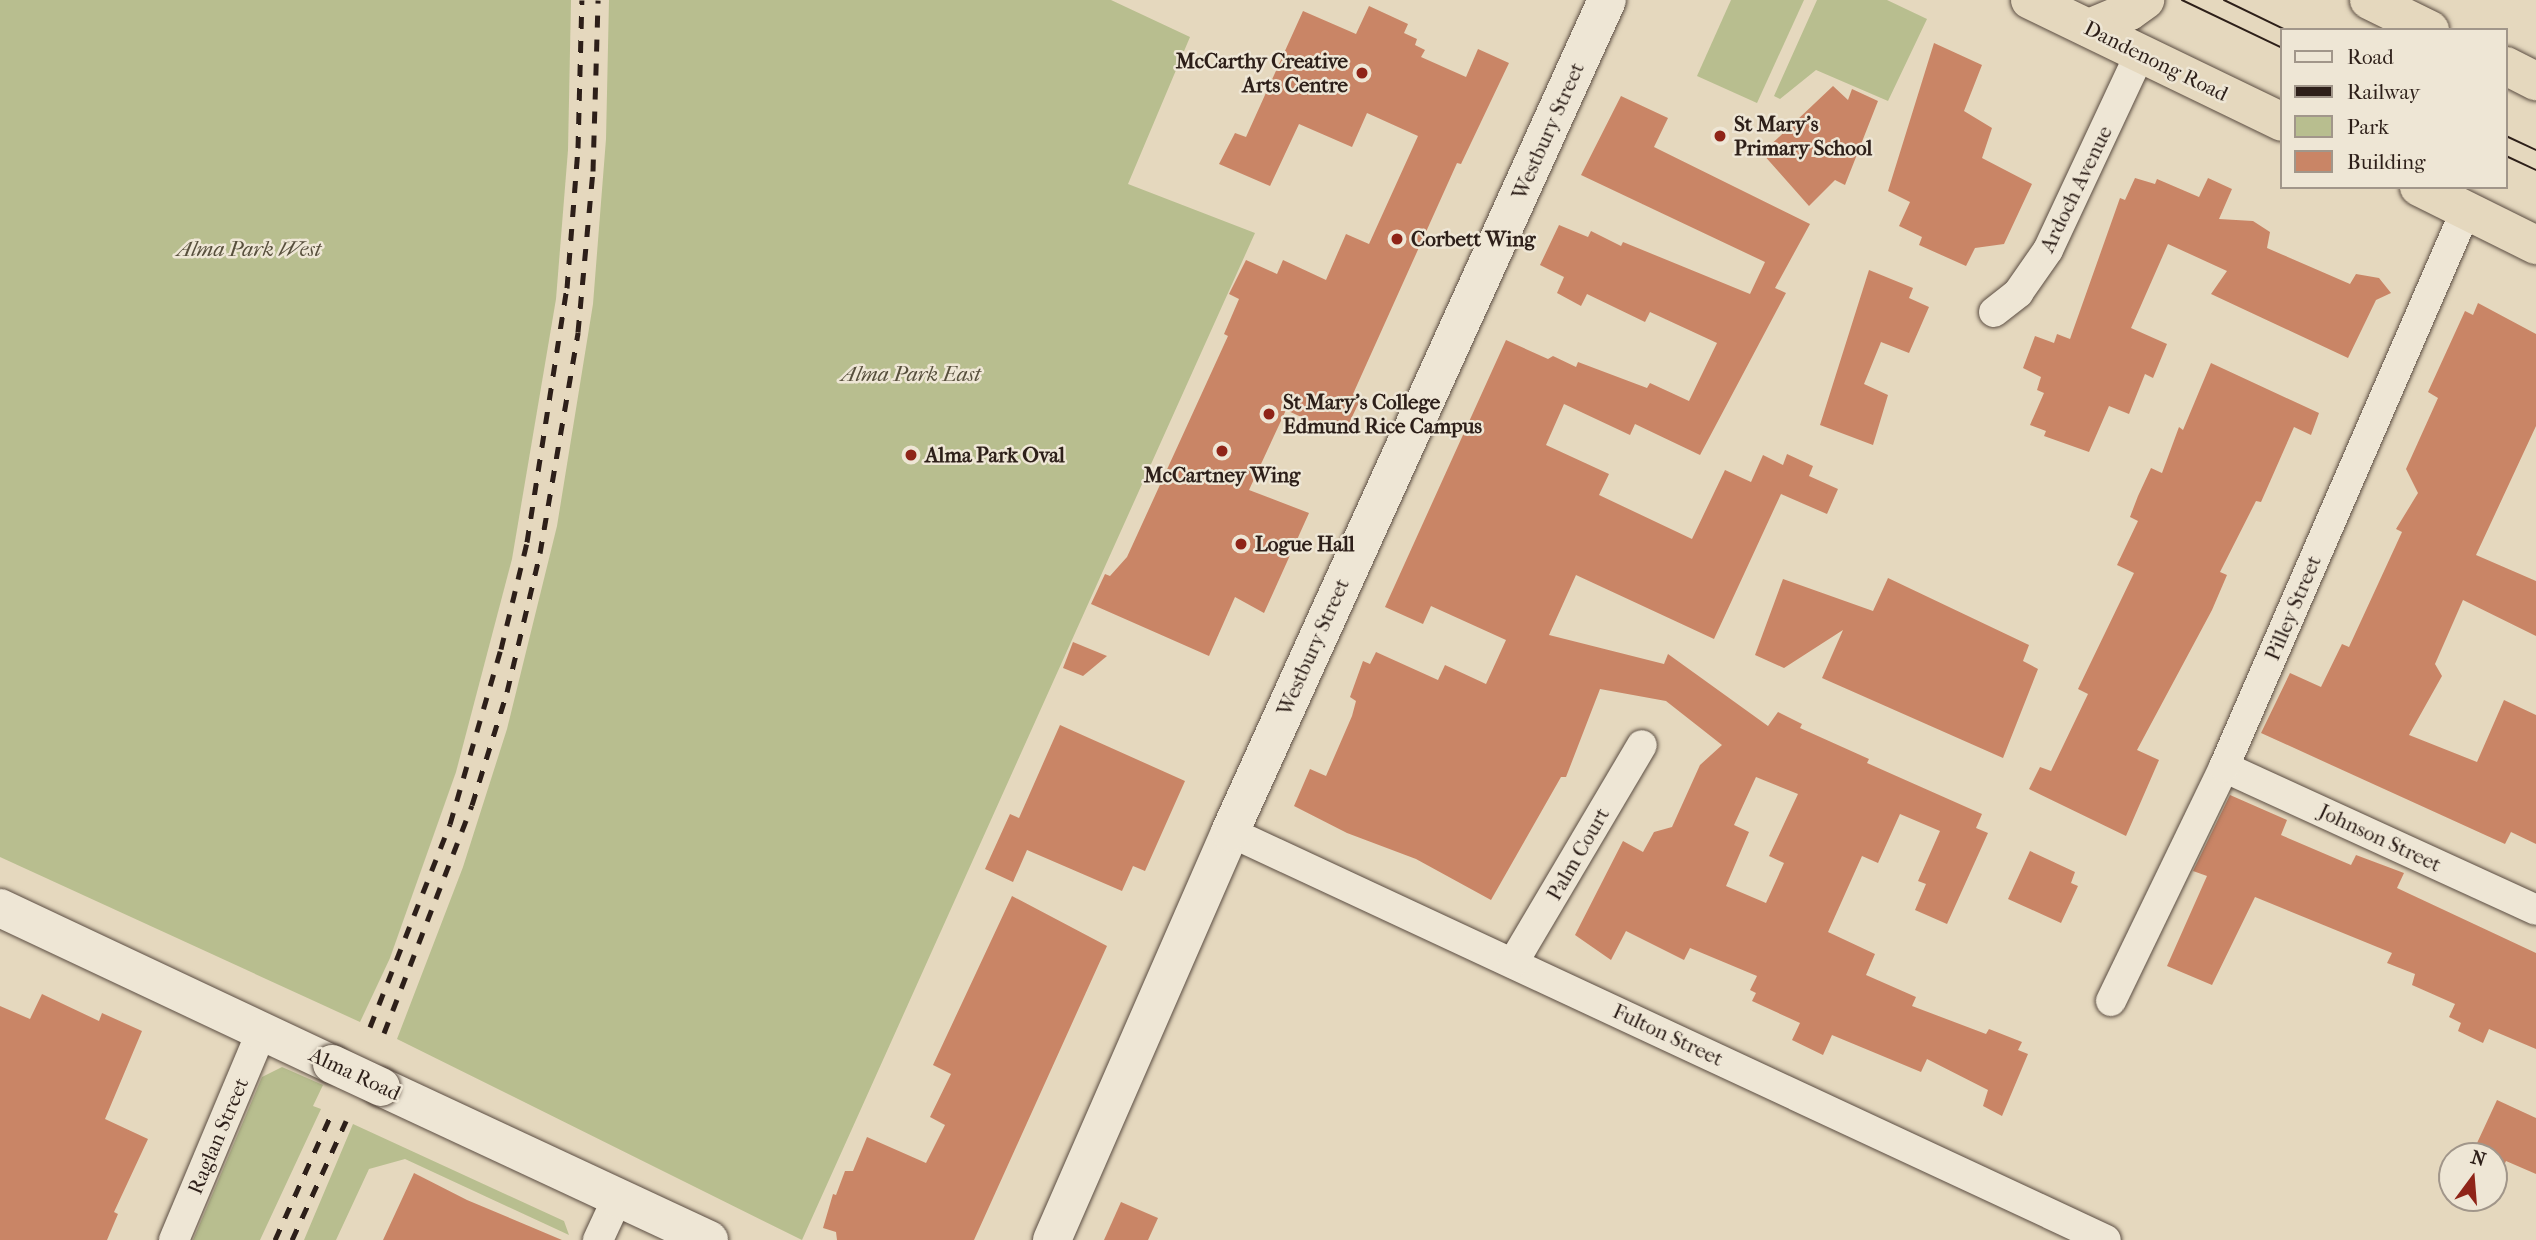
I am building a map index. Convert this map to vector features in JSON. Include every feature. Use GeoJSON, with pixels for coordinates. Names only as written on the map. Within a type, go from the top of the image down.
{"type":"FeatureCollection","features":[{"type":"Feature","properties":{"kind":"highway","name":"Dandenong Road"},"geometry":{"type":"LineString","coordinates":[[2030,0],[2280,121]]}},
{"type":"Feature","properties":{"kind":"highway"},"geometry":{"type":"LineString","coordinates":[[2089,28],[2130,11],[2145,0]]}},
{"type":"Feature","properties":{"kind":"highway"},"geometry":{"type":"LineString","coordinates":[[2369,0],[2426,28]]}},
{"type":"Feature","properties":{"kind":"highway"},"geometry":{"type":"LineString","coordinates":[[2508,67],[2536,81]]}},
{"type":"Feature","properties":{"kind":"highway"},"geometry":{"type":"LineString","coordinates":[[2423,189],[2536,244]]}},
{"type":"Feature","properties":{"kind":"street","name":"Westbury Street"},"geometry":{"type":"LineString","coordinates":[[1051,1233],[1607,0]]}},
{"type":"Feature","properties":{"kind":"street","name":"Ardoch Avenue"},"geometry":{"type":"LineString","coordinates":[[1994,312],[2018,293],[2048,250],[2140,54]]}},
{"type":"Feature","properties":{"kind":"street","name":"Pilley Street"},"geometry":{"type":"LineString","coordinates":[[2111,1001],[2224,767],[2466,210]]}},
{"type":"Feature","properties":{"kind":"street","name":"Palm Court"},"geometry":{"type":"LineString","coordinates":[[1513,963],[1642,745]]}},
{"type":"Feature","properties":{"kind":"street","name":"Johnson Street"},"geometry":{"type":"LineString","coordinates":[[2224,767],[2536,910]]}},
{"type":"Feature","properties":{"kind":"street","name":"Fulton Street"},"geometry":{"type":"LineString","coordinates":[[1230,832],[2106,1240]]}},
{"type":"Feature","properties":{"kind":"street","name":"Alma Road"},"geometry":{"type":"LineString","coordinates":[[0,908],[709,1240]]}},
{"type":"Feature","properties":{"kind":"street","name":"Raglan Street"},"geometry":{"type":"LineString","coordinates":[[174,1240],[262,1031]]}},
{"type":"Feature","properties":{"kind":"street"},"geometry":{"type":"LineString","coordinates":[[598,1240],[618,1197]]}},
{"type":"Feature","properties":{"kind":"green space","name":"Alma Park West"},"geometry":{"type":"Polygon","coordinates":[[[0,0],[571,0],[568,150],[556,299],[512,559],[456,772],[390,958],[360,1022],[0,857],[0,0]]]}},
{"type":"Feature","properties":{"kind":"green space","name":"Alma Park East"},"geometry":{"type":"Polygon","coordinates":[[[609,0],[1111,0],[1190,37],[1128,184],[1255,233],[802,1240],[397,1039],[463,867],[507,729],[557,526],[593,304],[606,139],[609,0]]]}},
{"type":"Feature","properties":{"kind":"green space"},"geometry":{"type":"Polygon","coordinates":[[[1731,0],[1804,0],[1757,103],[1697,76],[1731,0]]]}},
{"type":"Feature","properties":{"kind":"green space"},"geometry":{"type":"Polygon","coordinates":[[[1817,0],[1887,0],[1927,19],[1888,101],[1816,70],[1780,99],[1774,96],[1817,0]]]}},
{"type":"Feature","properties":{"kind":"green space"},"geometry":{"type":"Polygon","coordinates":[[[282,1067],[323,1085],[313,1106],[321,1109],[260,1240],[193,1240],[262,1077],[282,1067]]]}},
{"type":"Feature","properties":{"kind":"green space"},"geometry":{"type":"Polygon","coordinates":[[[353,1124],[564,1221],[569,1235],[405,1159],[369,1169],[336,1240],[304,1240],[353,1124]]]}},
{"type":"Feature","properties":{"kind":"building","name":"St Mary's College Edmund Rice Campus"},"geometry":{"type":"Polygon","coordinates":[[[1369,6],[1408,24],[1404,33],[1417,39],[1415,45],[1425,50],[1421,57],[1466,77],[1478,49],[1509,63],[1461,164],[1457,163],[1353,394],[1361,398],[1343,436],[1286,410],[1249,490],[1309,513],[1264,613],[1235,597],[1209,656],[1091,604],[1105,574],[1110,576],[1127,557],[1228,336],[1224,334],[1239,299],[1229,294],[1246,260],[1277,274],[1283,260],[1326,280],[1346,234],[1369,244],[1418,136],[1367,113],[1352,147],[1299,124],[1270,186],[1219,164],[1235,133],[1246,137],[1303,11],[1356,34],[1369,6]]]}},
{"type":"Feature","properties":{"kind":"building"},"geometry":{"type":"Polygon","coordinates":[[[1934,43],[1982,65],[1964,111],[1992,128],[1982,158],[2032,184],[2004,244],[1975,248],[1966,266],[1919,245],[1922,237],[1899,226],[1910,202],[1888,191],[1934,43]]]}},
{"type":"Feature","properties":{"kind":"building"},"geometry":{"type":"Polygon","coordinates":[[[1833,86],[1848,100],[1852,89],[1878,101],[1845,185],[1835,180],[1809,206],[1762,153],[1833,86]]]}},
{"type":"Feature","properties":{"kind":"building"},"geometry":{"type":"Polygon","coordinates":[[[1621,96],[1668,118],[1654,147],[1810,224],[1775,288],[1786,293],[1700,455],[1635,424],[1630,435],[1564,404],[1546,445],[1609,474],[1599,495],[1692,539],[1725,470],[1751,482],[1763,455],[1783,465],[1787,454],[1813,466],[1809,476],[1838,489],[1827,514],[1781,494],[1714,639],[1576,575],[1549,635],[1664,664],[1668,654],[1768,726],[1778,712],[1802,724],[1800,728],[1869,759],[1867,763],[1982,814],[1976,828],[1988,833],[1947,924],[1915,910],[1926,884],[1918,881],[1940,831],[1900,814],[1878,863],[1862,856],[1828,932],[1875,954],[1866,975],[1916,997],[1912,1006],[1986,1034],[1989,1029],[2022,1042],[2018,1050],[2028,1054],[2002,1116],[1983,1106],[1988,1090],[1927,1059],[1921,1072],[1832,1035],[1823,1055],[1792,1040],[1800,1023],[1752,1001],[1756,993],[1750,990],[1757,976],[1690,948],[1684,960],[1626,931],[1611,960],[1575,935],[1623,841],[1643,852],[1654,832],[1672,827],[1700,765],[1722,745],[1666,701],[1600,689],[1566,777],[1561,777],[1491,900],[1416,859],[1347,833],[1294,806],[1310,769],[1326,776],[1352,716],[1356,701],[1350,697],[1363,661],[1370,664],[1376,652],[1438,680],[1445,665],[1486,684],[1506,640],[1431,606],[1423,624],[1385,607],[1506,340],[1548,359],[1553,356],[1576,367],[1578,362],[1647,388],[1650,383],[1689,401],[1717,343],[1650,312],[1645,322],[1587,294],[1581,306],[1557,293],[1564,277],[1540,265],[1559,225],[1588,237],[1591,231],[1621,246],[1623,242],[1750,294],[1765,262],[1581,175],[1621,96]],[[1756,777],[1734,825],[1749,832],[1726,886],[1766,903],[1784,863],[1769,856],[1798,794],[1756,777]]]}},
{"type":"Feature","properties":{"kind":"building"},"geometry":{"type":"Polygon","coordinates":[[[2135,178],[2155,184],[2157,179],[2199,197],[2208,178],[2232,189],[2219,219],[2253,221],[2270,232],[2267,248],[2350,284],[2356,274],[2379,278],[2391,293],[2376,300],[2348,358],[2211,294],[2227,271],[2168,244],[2131,328],[2167,344],[2153,378],[2145,374],[2129,414],[2109,406],[2089,452],[2044,436],[2046,431],[2030,425],[2044,393],[2037,390],[2041,377],[2023,368],[2035,336],[2054,343],[2057,334],[2070,339],[2120,198],[2125,200],[2135,178]]]}},
{"type":"Feature","properties":{"kind":"building"},"geometry":{"type":"Polygon","coordinates":[[[1869,270],[1913,288],[1909,298],[1929,307],[1909,353],[1881,342],[1864,384],[1888,395],[1873,445],[1820,425],[1869,270]]]}},
{"type":"Feature","properties":{"kind":"building"},"geometry":{"type":"Polygon","coordinates":[[[2478,303],[2536,334],[2536,426],[2476,555],[2536,581],[2536,636],[2463,600],[2435,664],[2442,676],[2409,735],[2477,762],[2504,700],[2536,715],[2536,844],[2511,832],[2505,844],[2261,733],[2290,673],[2321,687],[2342,644],[2349,647],[2402,532],[2396,529],[2418,493],[2406,469],[2438,398],[2428,392],[2465,311],[2473,315],[2478,303]]]}},
{"type":"Feature","properties":{"kind":"building"},"geometry":{"type":"Polygon","coordinates":[[[2211,363],[2319,413],[2311,435],[2294,427],[2261,502],[2256,501],[2220,572],[2227,575],[2212,610],[2137,750],[2159,760],[2126,836],[2029,789],[2040,767],[2051,771],[2088,694],[2078,689],[2134,573],[2117,565],[2138,521],[2130,517],[2151,468],[2162,473],[2179,427],[2183,430],[2211,363]]]}},
{"type":"Feature","properties":{"kind":"building"},"geometry":{"type":"Polygon","coordinates":[[[1888,578],[2029,645],[2023,661],[2038,669],[2003,758],[1822,678],[1843,630],[1784,668],[1755,655],[1783,579],[1873,611],[1888,578]]]}},
{"type":"Feature","properties":{"kind":"building"},"geometry":{"type":"Polygon","coordinates":[[[1073,642],[1107,656],[1083,676],[1063,668],[1073,642]]]}},
{"type":"Feature","properties":{"kind":"building"},"geometry":{"type":"Polygon","coordinates":[[[1060,725],[1185,781],[1145,871],[1133,866],[1122,891],[1027,850],[1013,882],[985,869],[1010,814],[1019,818],[1060,725]]]}},
{"type":"Feature","properties":{"kind":"building"},"geometry":{"type":"Polygon","coordinates":[[[2230,795],[2287,820],[2281,835],[2351,865],[2356,855],[2404,873],[2397,888],[2536,953],[2536,1049],[2489,1029],[2483,1043],[2458,1031],[2461,1023],[2449,1017],[2455,1004],[2412,985],[2415,974],[2387,963],[2392,953],[2255,897],[2212,985],[2167,966],[2207,876],[2193,871],[2230,795]]]}},
{"type":"Feature","properties":{"kind":"building"},"geometry":{"type":"Polygon","coordinates":[[[2030,851],[2075,872],[2071,883],[2078,886],[2061,923],[2008,899],[2030,851]]]}},
{"type":"Feature","properties":{"kind":"building"},"geometry":{"type":"Polygon","coordinates":[[[1012,896],[1107,946],[974,1240],[837,1240],[836,1232],[823,1228],[833,1194],[836,1195],[845,1171],[853,1171],[867,1137],[926,1163],[945,1125],[930,1117],[951,1074],[933,1065],[1012,896]]]}},
{"type":"Feature","properties":{"kind":"building"},"geometry":{"type":"Polygon","coordinates":[[[42,994],[99,1021],[102,1013],[142,1031],[105,1119],[148,1139],[114,1212],[118,1214],[107,1240],[0,1240],[0,1006],[30,1019],[42,994]]]}},
{"type":"Feature","properties":{"kind":"building"},"geometry":{"type":"Polygon","coordinates":[[[2497,1100],[2536,1118],[2536,1174],[2508,1162],[2508,1142],[2478,1142],[2497,1100]]]}},
{"type":"Feature","properties":{"kind":"building"},"geometry":{"type":"Polygon","coordinates":[[[414,1173],[467,1200],[562,1240],[383,1240],[414,1173]]]}},
{"type":"Feature","properties":{"kind":"building"},"geometry":{"type":"Polygon","coordinates":[[[1121,1202],[1158,1218],[1148,1240],[1104,1240],[1121,1202]]]}},
{"type":"Feature","properties":{"kind":"tram line"},"geometry":{"type":"LineString","coordinates":[[2182,0],[2280,47]]}},
{"type":"Feature","properties":{"kind":"tram line"},"geometry":{"type":"LineString","coordinates":[[2224,0],[2282,28]]}},
{"type":"Feature","properties":{"kind":"tram line"},"geometry":{"type":"LineString","coordinates":[[2508,137],[2536,150]]}},
{"type":"Feature","properties":{"kind":"tram line"},"geometry":{"type":"LineString","coordinates":[[2508,157],[2536,170]]}},
{"type":"Feature","properties":{"kind":"railway"},"geometry":{"type":"LineString","coordinates":[[370,1027],[450,824],[501,649],[527,542],[567,288],[578,148],[582,0]]}},
{"type":"Feature","properties":{"kind":"railway"},"geometry":{"type":"LineString","coordinates":[[384,1033],[472,805],[507,692],[540,553],[578,332],[593,171],[598,0]]}},
{"type":"Feature","properties":{"kind":"railway"},"geometry":{"type":"LineString","coordinates":[[275,1240],[331,1115]]}},
{"type":"Feature","properties":{"kind":"railway"},"geometry":{"type":"LineString","coordinates":[[292,1240],[346,1121]]}},
{"type":"Feature","properties":{"kind":"place","name":"McCarthy Creative Arts Centre"},"geometry":{"type":"Point","coordinates":[1362,73]}},
{"type":"Feature","properties":{"kind":"place","name":"St Mary's Primary School"},"geometry":{"type":"Point","coordinates":[1720,136]}},
{"type":"Feature","properties":{"kind":"place","name":"Corbett Wing"},"geometry":{"type":"Point","coordinates":[1397,239]}},
{"type":"Feature","properties":{"kind":"place","name":"St Mary's College Edmund Rice Campus"},"geometry":{"type":"Point","coordinates":[1269,414]}},
{"type":"Feature","properties":{"kind":"place","name":"McCartney Wing"},"geometry":{"type":"Point","coordinates":[1222,451]}},
{"type":"Feature","properties":{"kind":"place","name":"Alma Park Oval"},"geometry":{"type":"Point","coordinates":[911,455]}},
{"type":"Feature","properties":{"kind":"place","name":"Logue Hall"},"geometry":{"type":"Point","coordinates":[1241,544]}}]}
